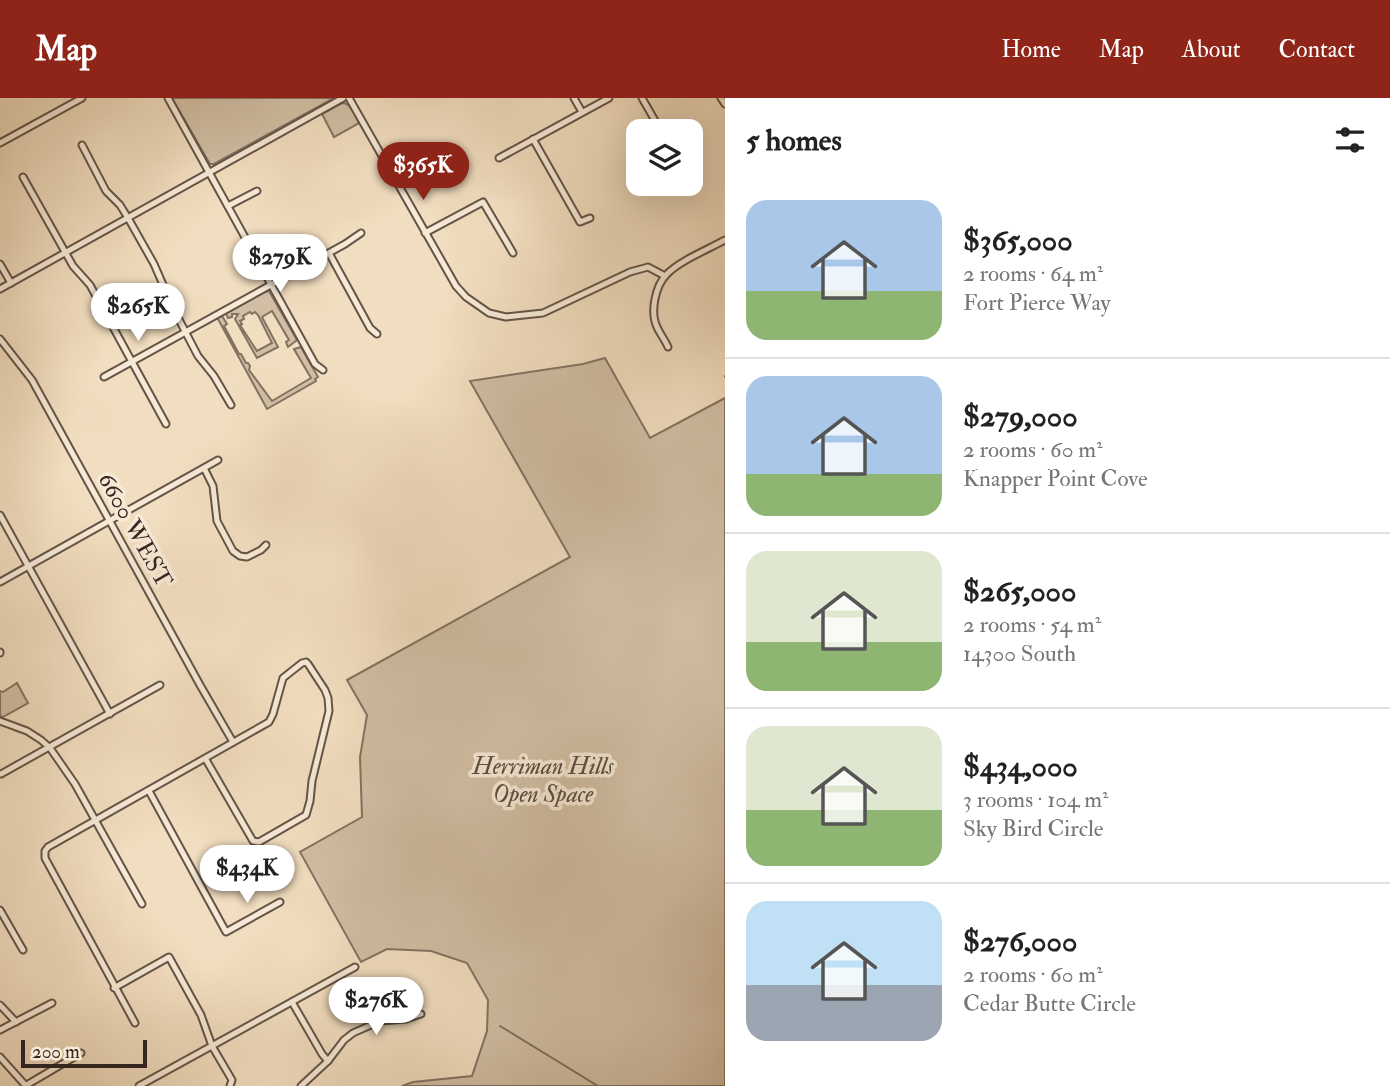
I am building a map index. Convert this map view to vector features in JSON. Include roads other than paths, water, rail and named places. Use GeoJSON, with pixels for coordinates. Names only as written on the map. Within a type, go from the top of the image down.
{"type":"FeatureCollection","features":[{"type":"Feature","properties":{"kind":"street"},"geometry":{"type":"LineString","coordinates":[[0,143],[82,98]]}},
{"type":"Feature","properties":{"kind":"street"},"geometry":{"type":"LineString","coordinates":[[168,98],[316,364],[323,370]]}},
{"type":"Feature","properties":{"kind":"street"},"geometry":{"type":"LineString","coordinates":[[0,289],[343,98]]}},
{"type":"Feature","properties":{"kind":"street"},"geometry":{"type":"LineString","coordinates":[[349,98],[456,286],[489,313],[506,317],[543,313],[630,272],[648,267],[665,276]]}},
{"type":"Feature","properties":{"kind":"street"},"geometry":{"type":"LineString","coordinates":[[574,98],[582,112]]}},
{"type":"Feature","properties":{"kind":"street"},"geometry":{"type":"LineString","coordinates":[[499,158],[609,98]]}},
{"type":"Feature","properties":{"kind":"street"},"geometry":{"type":"LineString","coordinates":[[642,98],[654,119]]}},
{"type":"Feature","properties":{"kind":"street"},"geometry":{"type":"LineString","coordinates":[[722,98],[725,104]]}},
{"type":"Feature","properties":{"kind":"street"},"geometry":{"type":"LineString","coordinates":[[533,139],[580,222],[590,218]]}},
{"type":"Feature","properties":{"kind":"street"},"geometry":{"type":"LineString","coordinates":[[82,145],[106,191],[120,205],[154,264],[198,356],[231,405]]}},
{"type":"Feature","properties":{"kind":"street"},"geometry":{"type":"LineString","coordinates":[[23,177],[75,269],[90,285],[166,424]]}},
{"type":"Feature","properties":{"kind":"street"},"geometry":{"type":"LineString","coordinates":[[228,206],[257,191]]}},
{"type":"Feature","properties":{"kind":"street"},"geometry":{"type":"LineString","coordinates":[[425,233],[483,202],[513,253]]}},
{"type":"Feature","properties":{"kind":"street"},"geometry":{"type":"LineString","coordinates":[[104,377],[361,233]]}},
{"type":"Feature","properties":{"kind":"street"},"geometry":{"type":"LineString","coordinates":[[668,347],[656,325],[654,305],[665,276],[678,265],[725,240]]}},
{"type":"Feature","properties":{"kind":"street"},"geometry":{"type":"LineString","coordinates":[[329,253],[370,328],[377,334]]}},
{"type":"Feature","properties":{"kind":"street"},"geometry":{"type":"LineString","coordinates":[[0,264],[11,283]]}},
{"type":"Feature","properties":{"kind":"street","name":"6600 WEST"},"geometry":{"type":"LineString","coordinates":[[0,339],[32,380],[233,742]]}},
{"type":"Feature","properties":{"kind":"street"},"geometry":{"type":"LineString","coordinates":[[0,582],[218,460]]}},
{"type":"Feature","properties":{"kind":"street"},"geometry":{"type":"LineString","coordinates":[[204,468],[213,486],[216,518],[233,551],[247,557],[266,545]]}},
{"type":"Feature","properties":{"kind":"street"},"geometry":{"type":"LineString","coordinates":[[0,515],[110,714]]}},
{"type":"Feature","properties":{"kind":"street"},"geometry":{"type":"LineString","coordinates":[[135,1023],[44,855],[45,851],[48,847],[149,791],[205,758],[269,722],[283,678],[306,662],[325,690],[329,711],[306,815],[256,842],[250,838],[205,758]]}},
{"type":"Feature","properties":{"kind":"street"},"geometry":{"type":"LineString","coordinates":[[1,775],[160,685]]}},
{"type":"Feature","properties":{"kind":"street"},"geometry":{"type":"LineString","coordinates":[[0,721],[27,731],[50,748],[75,784],[142,904]]}},
{"type":"Feature","properties":{"kind":"street"},"geometry":{"type":"LineString","coordinates":[[149,791],[226,932],[280,902]]}},
{"type":"Feature","properties":{"kind":"street"},"geometry":{"type":"LineString","coordinates":[[0,911],[23,950]]}},
{"type":"Feature","properties":{"kind":"street"},"geometry":{"type":"LineString","coordinates":[[114,988],[169,957],[201,1014],[212,1046],[232,1080],[230,1086]]}},
{"type":"Feature","properties":{"kind":"street"},"geometry":{"type":"LineString","coordinates":[[139,1086],[355,967]]}},
{"type":"Feature","properties":{"kind":"street"},"geometry":{"type":"LineString","coordinates":[[292,1002],[328,1061]]}},
{"type":"Feature","properties":{"kind":"street"},"geometry":{"type":"LineString","coordinates":[[0,1030],[52,1003]]}},
{"type":"Feature","properties":{"kind":"street"},"geometry":{"type":"LineString","coordinates":[[0,1005],[16,1022]]}},
{"type":"Feature","properties":{"kind":"street"},"geometry":{"type":"LineString","coordinates":[[301,1086],[328,1061],[344,1040],[353,1034],[380,1021],[406,1019],[421,1014]]}},
{"type":"Feature","properties":{"kind":"street"},"geometry":{"type":"LineString","coordinates":[[0,1057],[26,1086],[80,1053]]}},
{"type":"Feature","properties":{"kind":"street"},"geometry":{"type":"LineString","coordinates":[[152,1079],[156,1086]]}},
{"type":"Feature","properties":{"kind":"waterway"},"geometry":{"type":"LineString","coordinates":[[500,1026],[598,1086]]}},
{"type":"Feature","properties":{"kind":"park label","name":"Herriman Hills Open Space"},"geometry":{"type":"Point","coordinates":[543,780]}}]}
